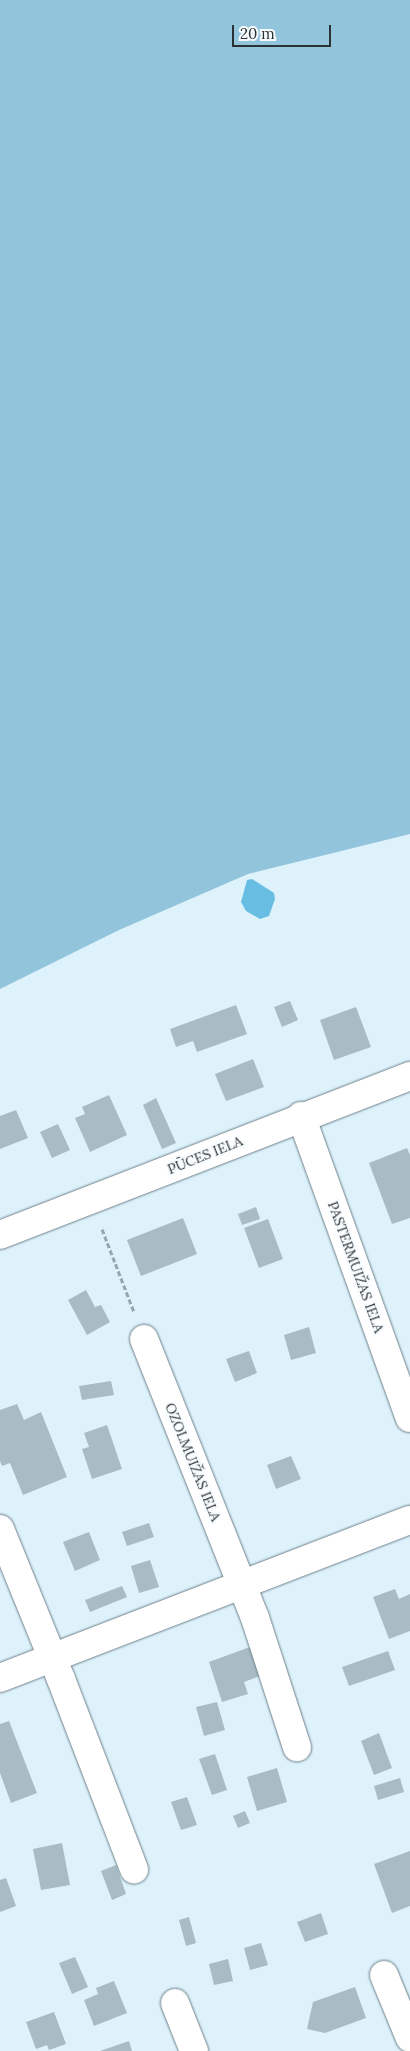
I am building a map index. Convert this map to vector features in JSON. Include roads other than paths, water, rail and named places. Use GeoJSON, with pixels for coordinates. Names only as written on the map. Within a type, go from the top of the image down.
{"type":"FeatureCollection","features":[{"type":"Feature","properties":{"kind":"street","name":"PŪCES IELA"},"geometry":{"type":"LineString","coordinates":[[0,1235],[301,1116],[410,1076]]}},
{"type":"Feature","properties":{"kind":"street","name":"PASTERMUIŽAS IELA"},"geometry":{"type":"LineString","coordinates":[[301,1116],[410,1418]]}},
{"type":"Feature","properties":{"kind":"street","name":"OZOLMUIŽAS IELA"},"geometry":{"type":"LineString","coordinates":[[144,1339],[242,1584],[297,1747]]}},
{"type":"Feature","properties":{"kind":"street"},"geometry":{"type":"LineString","coordinates":[[0,1678],[410,1520]]}},
{"type":"Feature","properties":{"kind":"street"},"geometry":{"type":"LineString","coordinates":[[0,1529],[53,1659],[134,1869]]}},
{"type":"Feature","properties":{"kind":"street"},"geometry":{"type":"LineString","coordinates":[[384,1975],[410,2038]]}},
{"type":"Feature","properties":{"kind":"street"},"geometry":{"type":"LineString","coordinates":[[175,2003],[194,2051]]}}]}
